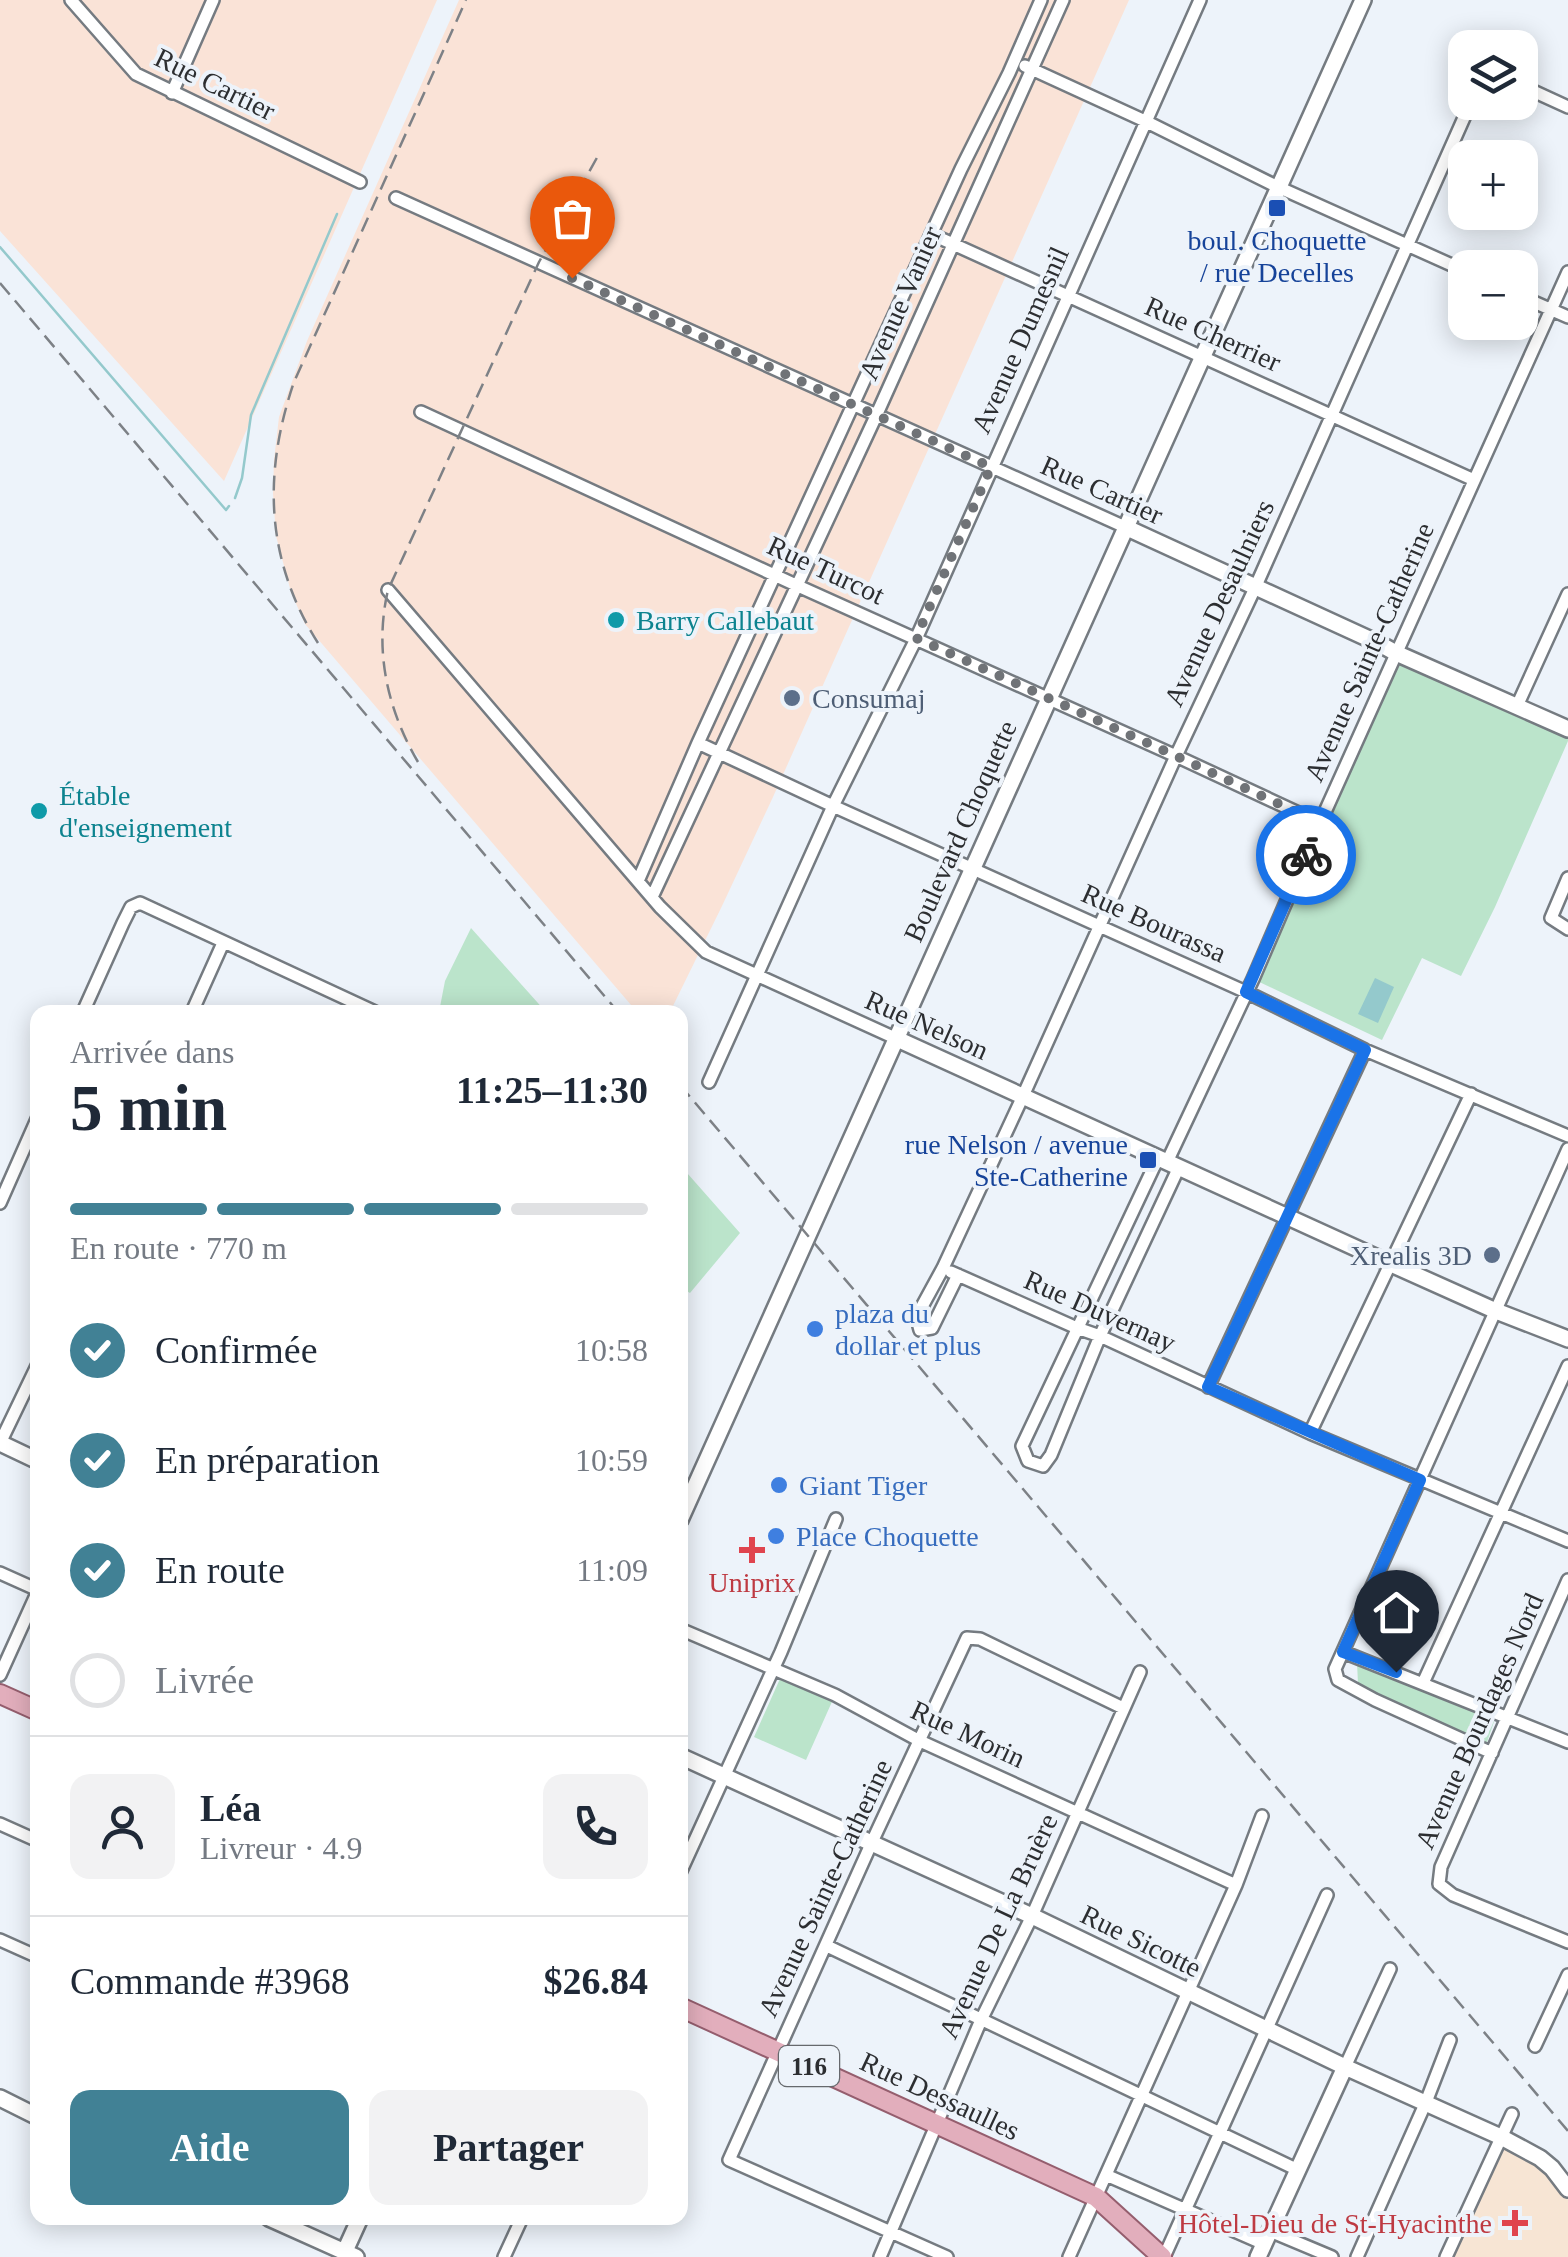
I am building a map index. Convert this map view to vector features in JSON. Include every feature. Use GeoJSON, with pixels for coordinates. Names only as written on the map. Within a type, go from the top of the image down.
{"type":"FeatureCollection","features":[{"type":"Feature","properties":{"kind":"main road"},"geometry":{"type":"LineString","coordinates":[[0,1694],[30,1707]]}},
{"type":"Feature","properties":{"kind":"main road","name":"Rue Dessaulles"},"geometry":{"type":"LineString","coordinates":[[688,2012],[1096,2198],[1163,2257]]}},
{"type":"Feature","properties":{"kind":"street","name":"Rue Cartier"},"geometry":{"type":"LineString","coordinates":[[72,0],[136,74],[360,182]]}},
{"type":"Feature","properties":{"kind":"street"},"geometry":{"type":"LineString","coordinates":[[172,93],[212,0]]}},
{"type":"Feature","properties":{"kind":"street","name":"Avenue Vanier"},"geometry":{"type":"LineString","coordinates":[[638,881],[960,169],[1042,0]]}},
{"type":"Feature","properties":{"kind":"street","name":"Avenue Vanier"},"geometry":{"type":"LineString","coordinates":[[652,897],[876,416],[1063,0]]}},
{"type":"Feature","properties":{"kind":"street","name":"Avenue Dumesnil"},"geometry":{"type":"LineString","coordinates":[[709,1082],[833,806],[916,638],[1200,0]]}},
{"type":"Feature","properties":{"kind":"street","name":"Boulevard Choquette"},"geometry":{"type":"LineString","coordinates":[[688,1497],[1362,0]]}},
{"type":"Feature","properties":{"kind":"street"},"geometry":{"type":"LineString","coordinates":[[1014,61],[1448,263]]}},
{"type":"Feature","properties":{"kind":"street"},"geometry":{"type":"LineString","coordinates":[[1538,94],[1568,108]]}},
{"type":"Feature","properties":{"kind":"street","name":"Avenue Desaulniers"},"geometry":{"type":"LineString","coordinates":[[958,1274],[932,1328],[920,1330],[919,1312],[943,1268],[1256,588],[1463,120]]}},
{"type":"Feature","properties":{"kind":"street"},"geometry":{"type":"LineString","coordinates":[[960,169],[983,179]]}},
{"type":"Feature","properties":{"kind":"street","name":"Rue Cartier"},"geometry":{"type":"LineString","coordinates":[[396,198],[1568,729]]}},
{"type":"Feature","properties":{"kind":"street","name":"Rue Cherrier"},"geometry":{"type":"LineString","coordinates":[[931,234],[1474,480]]}},
{"type":"Feature","properties":{"kind":"street","name":"Avenue Sainte-Catherine"},"geometry":{"type":"LineString","coordinates":[[1168,1162],[1077,1328],[1022,1446],[1028,1461],[1043,1466],[1051,1455],[1168,1162],[1568,272]]}},
{"type":"Feature","properties":{"kind":"street"},"geometry":{"type":"LineString","coordinates":[[1538,304],[1568,317]]}},
{"type":"Feature","properties":{"kind":"street","name":"Rue Turcot"},"geometry":{"type":"LineString","coordinates":[[421,412],[1320,823]]}},
{"type":"Feature","properties":{"kind":"street","name":"Rue Nelson"},"geometry":{"type":"LineString","coordinates":[[388,590],[652,897],[706,952],[1391,1264],[1568,1339]]}},
{"type":"Feature","properties":{"kind":"street"},"geometry":{"type":"LineString","coordinates":[[1517,706],[1568,594]]}},
{"type":"Feature","properties":{"kind":"street","name":"Rue Bourassa"},"geometry":{"type":"LineString","coordinates":[[698,743],[1365,1050],[1568,1136]]}},
{"type":"Feature","properties":{"kind":"street"},"geometry":{"type":"LineString","coordinates":[[676,792],[698,803]]}},
{"type":"Feature","properties":{"kind":"street"},"geometry":{"type":"LineString","coordinates":[[1568,878],[1551,918],[1568,930]]}},
{"type":"Feature","properties":{"kind":"street"},"geometry":{"type":"LineString","coordinates":[[87,1005],[123,922],[132,907],[140,903],[360,1005]]}},
{"type":"Feature","properties":{"kind":"street"},"geometry":{"type":"LineString","coordinates":[[195,1005],[223,943]]}},
{"type":"Feature","properties":{"kind":"street"},"geometry":{"type":"LineString","coordinates":[[1208,1387],[1365,1050]]}},
{"type":"Feature","properties":{"kind":"street"},"geometry":{"type":"LineString","coordinates":[[1310,1433],[1471,1094]]}},
{"type":"Feature","properties":{"kind":"street"},"geometry":{"type":"LineString","coordinates":[[0,1203],[30,1136]]}},
{"type":"Feature","properties":{"kind":"street"},"geometry":{"type":"LineString","coordinates":[[1492,1753],[1338,1680],[1336,1668],[1568,1150]]}},
{"type":"Feature","properties":{"kind":"street","name":"Rue Duvernay"},"geometry":{"type":"LineString","coordinates":[[943,1268],[1310,1433],[1568,1541]]}},
{"type":"Feature","properties":{"kind":"street"},"geometry":{"type":"LineString","coordinates":[[1423,1683],[1568,1366]]}},
{"type":"Feature","properties":{"kind":"street"},"geometry":{"type":"LineString","coordinates":[[30,1381],[0,1443],[30,1457]]}},
{"type":"Feature","properties":{"kind":"street"},"geometry":{"type":"LineString","coordinates":[[688,1855],[774,1668],[836,1520]]}},
{"type":"Feature","properties":{"kind":"street"},"geometry":{"type":"LineString","coordinates":[[0,1573],[30,1587]]}},
{"type":"Feature","properties":{"kind":"street","name":"Avenue Bourdages Nord"},"geometry":{"type":"LineString","coordinates":[[1568,1580],[1442,1868],[1440,1884],[1453,1895],[1568,1942]]}},
{"type":"Feature","properties":{"kind":"street"},"geometry":{"type":"LineString","coordinates":[[0,1675],[30,1609]]}},
{"type":"Feature","properties":{"kind":"street","name":"Rue Morin"},"geometry":{"type":"LineString","coordinates":[[688,1631],[835,1695],[920,1741],[1236,1885]]}},
{"type":"Feature","properties":{"kind":"street","name":"Avenue Sainte-Catherine"},"geometry":{"type":"LineString","coordinates":[[891,2232],[730,2160],[967,1638],[980,1639],[1123,1708]]}},
{"type":"Feature","properties":{"kind":"street"},"geometry":{"type":"LineString","coordinates":[[1343,1652],[1568,1742]]}},
{"type":"Feature","properties":{"kind":"street","name":"Avenue De La Bruère"},"geometry":{"type":"LineString","coordinates":[[880,2257],[981,2020],[1032,1916],[1140,1672]]}},
{"type":"Feature","properties":{"kind":"street","name":"Rue Sicotte"},"geometry":{"type":"LineString","coordinates":[[688,1760],[1501,2136],[1540,2158],[1568,2189]]}},
{"type":"Feature","properties":{"kind":"street"},"geometry":{"type":"LineString","coordinates":[[1069,2257],[1236,1885],[1262,1816]]}},
{"type":"Feature","properties":{"kind":"street"},"geometry":{"type":"LineString","coordinates":[[0,1824],[30,1837]]}},
{"type":"Feature","properties":{"kind":"street"},"geometry":{"type":"LineString","coordinates":[[1163,2257],[1328,1895]]}},
{"type":"Feature","properties":{"kind":"street"},"geometry":{"type":"LineString","coordinates":[[0,1940],[30,1953]]}},
{"type":"Feature","properties":{"kind":"street"},"geometry":{"type":"LineString","coordinates":[[827,1946],[1298,2170]]}},
{"type":"Feature","properties":{"kind":"street"},"geometry":{"type":"LineString","coordinates":[[1264,2244],[1390,1970]]}},
{"type":"Feature","properties":{"kind":"street"},"geometry":{"type":"LineString","coordinates":[[1535,2046],[1568,1976]]}},
{"type":"Feature","properties":{"kind":"street"},"geometry":{"type":"LineString","coordinates":[[1356,2257],[1450,2040]]}},
{"type":"Feature","properties":{"kind":"street"},"geometry":{"type":"LineString","coordinates":[[0,2098],[30,2113]]}},
{"type":"Feature","properties":{"kind":"street"},"geometry":{"type":"LineString","coordinates":[[1446,2257],[1512,2114]]}},
{"type":"Feature","properties":{"kind":"street"},"geometry":{"type":"LineString","coordinates":[[1106,2175],[1264,2244],[1332,2257]]}},
{"type":"Feature","properties":{"kind":"street"},"geometry":{"type":"LineString","coordinates":[[284,2225],[350,2254],[358,2225]]}},
{"type":"Feature","properties":{"kind":"street"},"geometry":{"type":"LineString","coordinates":[[504,2257],[519,2225]]}},
{"type":"Feature","properties":{"kind":"street"},"geometry":{"type":"LineString","coordinates":[[891,2232],[947,2257]]}},
{"type":"Feature","properties":{"kind":"shaded area"},"geometry":{"type":"Polygon","coordinates":[[[0,0],[437,0],[224,481],[0,231],[0,0]]]}},
{"type":"Feature","properties":{"kind":"shaded area"},"geometry":{"type":"Polygon","coordinates":[[[459,0],[1129,0],[773,797],[673,1005],[631,1005],[305,624],[291,592],[276,536],[273,493],[279,417],[307,341],[459,0]]]}},
{"type":"Feature","properties":{"kind":"shaded area","name":"Hôtel-Dieu de St-Hyacinthe"},"geometry":{"type":"Polygon","coordinates":[[[1501,2137],[1568,2189],[1568,2257],[1446,2257],[1501,2137]]]}},
{"type":"Feature","properties":{"kind":"green space"},"geometry":{"type":"Polygon","coordinates":[[[1396,653],[1568,729],[1568,741],[1461,976],[1422,958],[1382,1040],[1253,979],[1396,653]]]}},
{"type":"Feature","properties":{"kind":"green space"},"geometry":{"type":"Polygon","coordinates":[[[471,928],[540,1005],[440,1005],[445,981],[471,928]]]}},
{"type":"Feature","properties":{"kind":"green space"},"geometry":{"type":"Polygon","coordinates":[[[688,1174],[740,1233],[688,1292],[688,1174]]]}},
{"type":"Feature","properties":{"kind":"green space"},"geometry":{"type":"Polygon","coordinates":[[[1357,1662],[1496,1716],[1486,1745],[1358,1684],[1357,1662]]]}},
{"type":"Feature","properties":{"kind":"green space"},"geometry":{"type":"Polygon","coordinates":[[[783,1672],[835,1695],[806,1760],[754,1737],[783,1672]]]}},
{"type":"Feature","properties":{"kind":"water"},"geometry":{"type":"Polygon","coordinates":[[[1375,978],[1394,987],[1378,1023],[1358,1014],[1375,978]]]}},
{"type":"Feature","properties":{"kind":"waterway"},"geometry":{"type":"LineString","coordinates":[[235,498],[242,478],[251,415],[337,214]]}},
{"type":"Feature","properties":{"kind":"waterway"},"geometry":{"type":"LineString","coordinates":[[0,247],[226,510],[229,506]]}},
{"type":"Feature","properties":{"kind":"railway"},"geometry":{"type":"LineString","coordinates":[[318,643],[288,580],[274,515],[277,449],[284,416],[294,382],[466,0]]}},
{"type":"Feature","properties":{"kind":"railway"},"geometry":{"type":"LineString","coordinates":[[418,762],[398,721],[386,679],[382,635],[388,590],[539,262],[599,154]]}},
{"type":"Feature","properties":{"kind":"railway"},"geometry":{"type":"LineString","coordinates":[[0,283],[612,1005]]}},
{"type":"Feature","properties":{"kind":"railway"},"geometry":{"type":"LineString","coordinates":[[688,1094],[1568,2131]]}},
{"type":"Feature","properties":{"kind":"way so far"},"geometry":{"type":"LineString","coordinates":[[572,278],[991,467],[916,638],[1320,823],[1306,855]]}},
{"type":"Feature","properties":{"kind":"place","name":"boul. Choquette / rue Decelles"},"geometry":{"type":"Point","coordinates":[1277,208]}},
{"type":"Feature","properties":{"kind":"place","name":"Barry Callebaut"},"geometry":{"type":"Point","coordinates":[616,620]}},
{"type":"Feature","properties":{"kind":"place","name":"Consumaj"},"geometry":{"type":"Point","coordinates":[792,698]}},
{"type":"Feature","properties":{"kind":"place","name":"Étable d'enseignement"},"geometry":{"type":"Point","coordinates":[39,811]}},
{"type":"Feature","properties":{"kind":"place","name":"rue Nelson / avenue Ste-Catherine"},"geometry":{"type":"Point","coordinates":[1148,1160]}},
{"type":"Feature","properties":{"kind":"place","name":"Xrealis 3D"},"geometry":{"type":"Point","coordinates":[1492,1255]}},
{"type":"Feature","properties":{"kind":"place","name":"plaza du dollar et plus"},"geometry":{"type":"Point","coordinates":[815,1329]}},
{"type":"Feature","properties":{"kind":"place","name":"Giant Tiger"},"geometry":{"type":"Point","coordinates":[779,1485]}},
{"type":"Feature","properties":{"kind":"place","name":"Place Choquette"},"geometry":{"type":"Point","coordinates":[776,1536]}},
{"type":"Feature","properties":{"kind":"place","name":"Uniprix"},"geometry":{"type":"Point","coordinates":[752,1550]}},
{"type":"Feature","properties":{"kind":"place","name":"Hôtel-Dieu de St-Hyacinthe"},"geometry":{"type":"Point","coordinates":[1515,2223]}},
{"type":"Feature","properties":{"kind":"route"},"geometry":{"type":"LineString","coordinates":[[1306,855],[1246,992],[1365,1050],[1208,1387],[1420,1480],[1343,1652],[1396,1672]]}}]}
